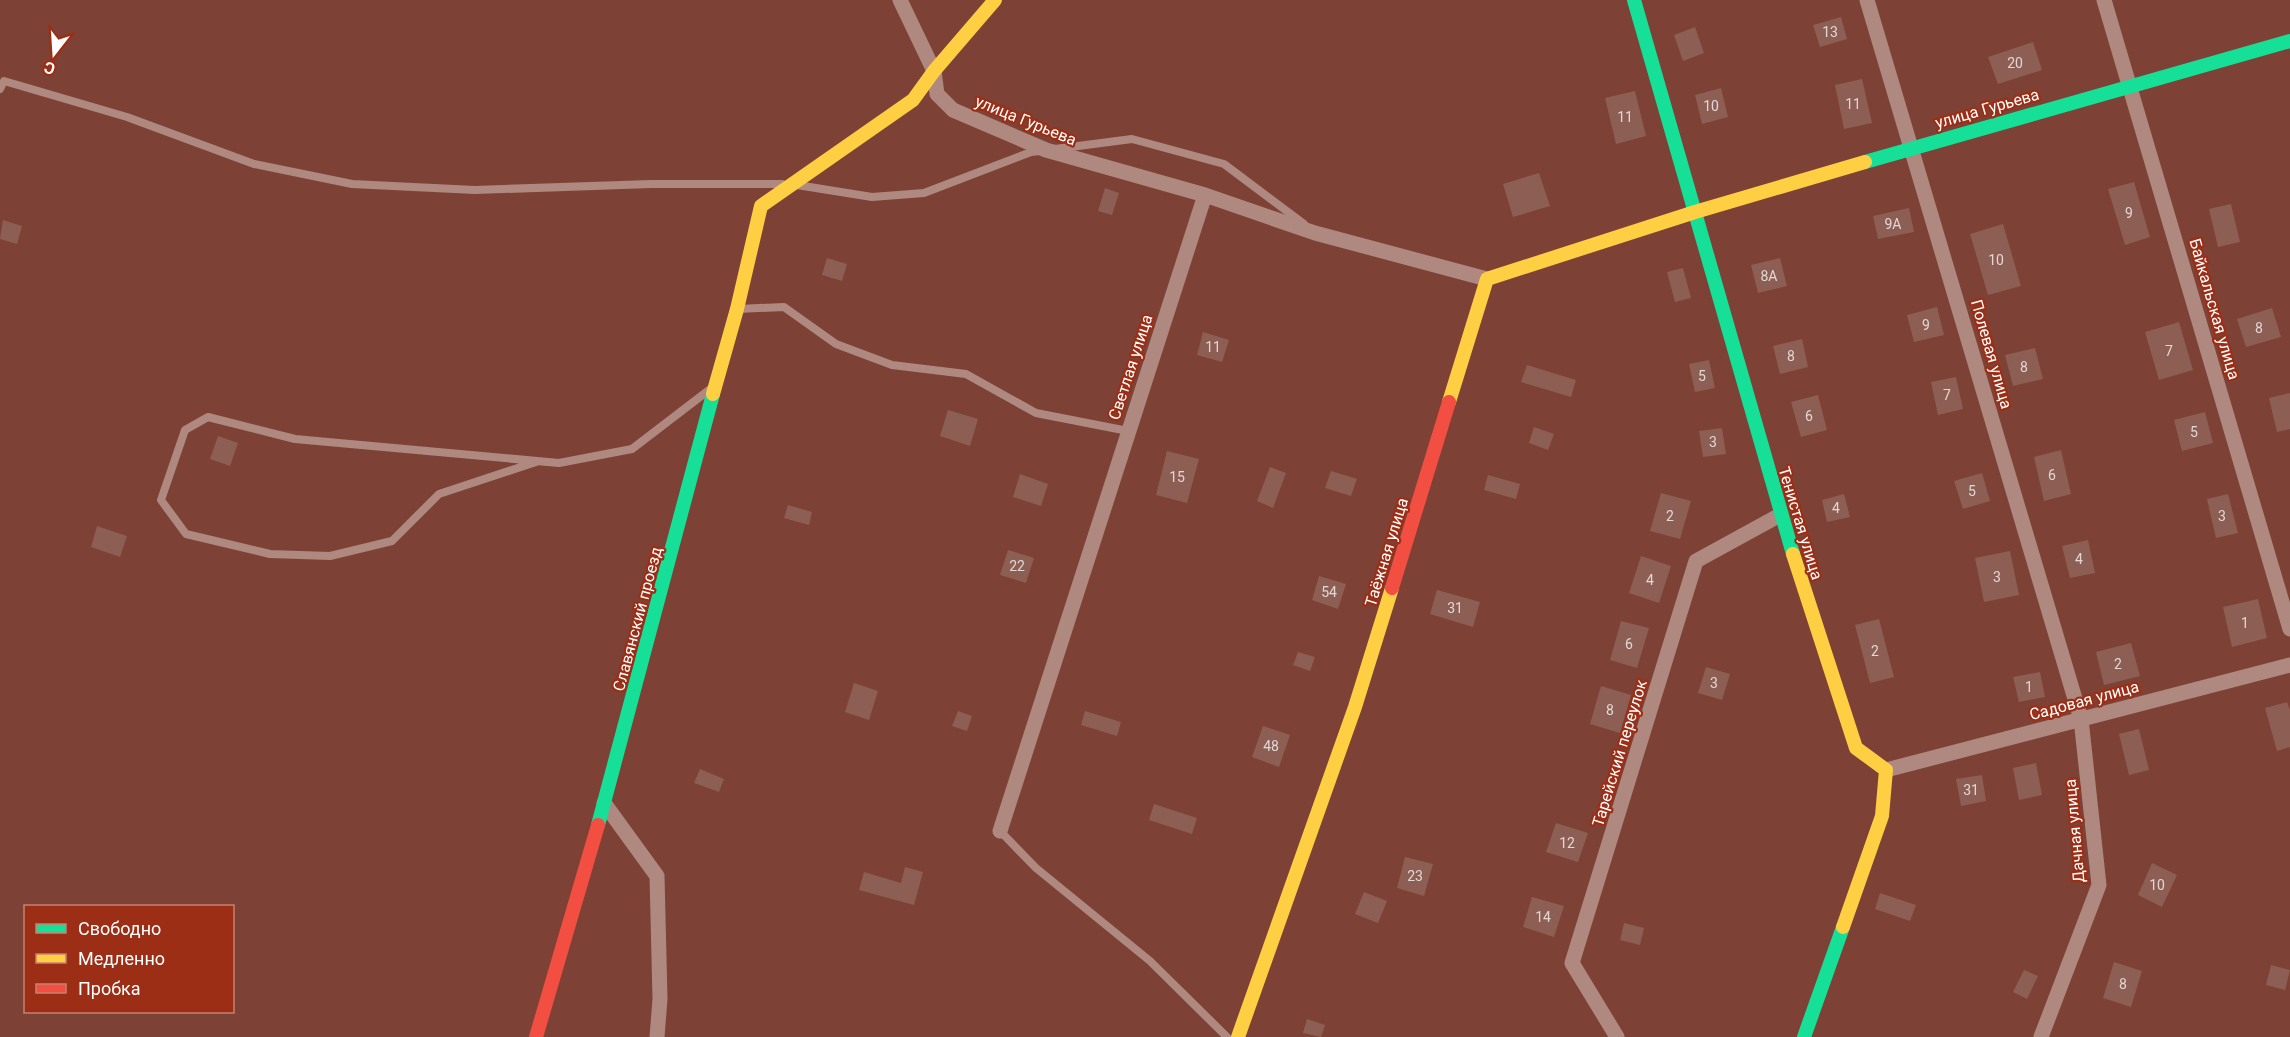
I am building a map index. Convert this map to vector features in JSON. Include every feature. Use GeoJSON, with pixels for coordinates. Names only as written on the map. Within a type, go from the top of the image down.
{"type":"FeatureCollection","features":[{"type":"Feature","properties":{"kind":"street","name":"улица Гурьева"},"geometry":{"type":"LineString","coordinates":[[900,0],[934,71],[937,94],[953,110],[1046,150],[1205,195]]}},
{"type":"Feature","properties":{"kind":"street"},"geometry":{"type":"LineString","coordinates":[[791,184],[913,100],[934,71],[995,0]]}},
{"type":"Feature","properties":{"kind":"street","name":"Тенистая улица"},"geometry":{"type":"LineString","coordinates":[[1634,0],[1780,515],[1856,748],[1886,770]]}},
{"type":"Feature","properties":{"kind":"street","name":"Полевая улица"},"geometry":{"type":"LineString","coordinates":[[1867,0],[1913,148],[2081,719]]}},
{"type":"Feature","properties":{"kind":"street","name":"Байкальская улица"},"geometry":{"type":"LineString","coordinates":[[2104,0],[2290,629]]}},
{"type":"Feature","properties":{"kind":"street","name":"улица Гурьева"},"geometry":{"type":"LineString","coordinates":[[1695,212],[2290,41]]}},
{"type":"Feature","properties":{"kind":"street","name":"Славянский проезд"},"geometry":{"type":"LineString","coordinates":[[536,1037],[604,803],[737,309],[761,206],[791,184]]}},
{"type":"Feature","properties":{"kind":"street"},"geometry":{"type":"LineString","coordinates":[[1205,195],[1315,233],[1487,279],[1695,212]]}},
{"type":"Feature","properties":{"kind":"street","name":"Светлая улица"},"geometry":{"type":"LineString","coordinates":[[1000,831],[1205,195]]}},
{"type":"Feature","properties":{"kind":"street","name":"Таёжная улица"},"geometry":{"type":"LineString","coordinates":[[1238,1037],[1355,707],[1487,279]]}},
{"type":"Feature","properties":{"kind":"street","name":"Тарейский переулок"},"geometry":{"type":"LineString","coordinates":[[1617,1037],[1572,963],[1696,561],[1780,515]]}},
{"type":"Feature","properties":{"kind":"street","name":"Садовая улица"},"geometry":{"type":"LineString","coordinates":[[1886,770],[2290,665]]}},
{"type":"Feature","properties":{"kind":"street","name":"Дачная улица"},"geometry":{"type":"LineString","coordinates":[[2042,1037],[2099,885],[2081,719]]}},
{"type":"Feature","properties":{"kind":"street"},"geometry":{"type":"LineString","coordinates":[[1804,1037],[1882,816],[1886,770]]}},
{"type":"Feature","properties":{"kind":"street"},"geometry":{"type":"LineString","coordinates":[[604,803],[657,876],[660,999],[657,1037]]}},
{"type":"Feature","properties":{"kind":"lane"},"geometry":{"type":"LineString","coordinates":[[1,83],[127,117],[254,164],[352,184],[475,190],[651,184],[791,184],[872,197],[924,193],[1031,152],[1132,139],[1224,164],[1315,233]]}},
{"type":"Feature","properties":{"kind":"lane"},"geometry":{"type":"LineString","coordinates":[[737,309],[784,307],[836,344],[892,365],[966,374],[1036,413],[1128,431]]}},
{"type":"Feature","properties":{"kind":"lane"},"geometry":{"type":"LineString","coordinates":[[536,462],[439,494],[392,541],[330,556],[270,554],[186,534],[161,500],[185,430],[208,417],[295,439],[559,463],[632,449],[715,385]]}},
{"type":"Feature","properties":{"kind":"lane"},"geometry":{"type":"LineString","coordinates":[[1000,831],[1036,868],[1150,961],[1227,1037]]}},
{"type":"Feature","properties":{"kind":"building"},"geometry":{"type":"Polygon","coordinates":[[[1841,17],[1847,39],[1820,47],[1813,25],[1841,17]]]}},
{"type":"Feature","properties":{"kind":"building"},"geometry":{"type":"Polygon","coordinates":[[[1695,27],[1704,53],[1683,61],[1674,35],[1695,27]]]}},
{"type":"Feature","properties":{"kind":"building"},"geometry":{"type":"Polygon","coordinates":[[[2033,42],[2042,70],[1998,84],[1988,57],[2033,42]]]}},
{"type":"Feature","properties":{"kind":"building"},"geometry":{"type":"Polygon","coordinates":[[[1862,79],[1872,123],[1844,129],[1835,85],[1862,79]]]}},
{"type":"Feature","properties":{"kind":"building"},"geometry":{"type":"Polygon","coordinates":[[[1721,88],[1728,117],[1702,124],[1695,95],[1721,88]]]}},
{"type":"Feature","properties":{"kind":"building"},"geometry":{"type":"Polygon","coordinates":[[[1635,91],[1646,136],[1616,144],[1605,98],[1635,91]]]}},
{"type":"Feature","properties":{"kind":"building"},"geometry":{"type":"Polygon","coordinates":[[[1539,173],[1550,206],[1513,217],[1503,184],[1539,173]]]}},
{"type":"Feature","properties":{"kind":"building"},"geometry":{"type":"Polygon","coordinates":[[[2134,182],[2150,237],[2125,245],[2108,189],[2134,182]]]}},
{"type":"Feature","properties":{"kind":"building"},"geometry":{"type":"Polygon","coordinates":[[[1105,188],[1119,193],[1112,215],[1098,211],[1105,188]]]}},
{"type":"Feature","properties":{"kind":"building"},"geometry":{"type":"Polygon","coordinates":[[[2231,204],[2240,242],[2218,247],[2209,209],[2231,204]]]}},
{"type":"Feature","properties":{"kind":"building"},"geometry":{"type":"Polygon","coordinates":[[[1909,208],[1914,232],[1878,239],[1873,216],[1909,208]]]}},
{"type":"Feature","properties":{"kind":"building"},"geometry":{"type":"Polygon","coordinates":[[[3,220],[22,226],[17,244],[0,239],[3,220]]]}},
{"type":"Feature","properties":{"kind":"building"},"geometry":{"type":"Polygon","coordinates":[[[2003,224],[2021,286],[1988,295],[1970,234],[2003,224]]]}},
{"type":"Feature","properties":{"kind":"building"},"geometry":{"type":"Polygon","coordinates":[[[827,258],[847,264],[842,281],[822,275],[827,258]]]}},
{"type":"Feature","properties":{"kind":"building"},"geometry":{"type":"Polygon","coordinates":[[[1780,258],[1787,286],[1758,293],[1751,265],[1780,258]]]}},
{"type":"Feature","properties":{"kind":"building"},"geometry":{"type":"Polygon","coordinates":[[[1683,268],[1691,298],[1675,302],[1667,272],[1683,268]]]}},
{"type":"Feature","properties":{"kind":"building"},"geometry":{"type":"Polygon","coordinates":[[[1937,307],[1944,335],[1914,342],[1907,315],[1937,307]]]}},
{"type":"Feature","properties":{"kind":"building"},"geometry":{"type":"Polygon","coordinates":[[[2272,308],[2281,337],[2246,347],[2237,319],[2272,308]]]}},
{"type":"Feature","properties":{"kind":"building"},"geometry":{"type":"Polygon","coordinates":[[[2179,322],[2193,370],[2159,380],[2145,332],[2179,322]]]}},
{"type":"Feature","properties":{"kind":"building"},"geometry":{"type":"Polygon","coordinates":[[[1203,332],[1229,340],[1222,362],[1197,355],[1203,332]]]}},
{"type":"Feature","properties":{"kind":"building"},"geometry":{"type":"Polygon","coordinates":[[[1802,339],[1808,367],[1780,374],[1773,346],[1802,339]]]}},
{"type":"Feature","properties":{"kind":"building"},"geometry":{"type":"Polygon","coordinates":[[[2035,348],[2043,379],[2013,386],[2005,355],[2035,348]]]}},
{"type":"Feature","properties":{"kind":"building"},"geometry":{"type":"Polygon","coordinates":[[[1709,360],[1715,388],[1695,392],[1689,364],[1709,360]]]}},
{"type":"Feature","properties":{"kind":"building"},"geometry":{"type":"Polygon","coordinates":[[[1527,365],[1576,380],[1571,397],[1521,382],[1527,365]]]}},
{"type":"Feature","properties":{"kind":"building"},"geometry":{"type":"Polygon","coordinates":[[[1956,377],[1963,409],[1938,415],[1931,382],[1956,377]]]}},
{"type":"Feature","properties":{"kind":"building"},"geometry":{"type":"Polygon","coordinates":[[[2290,393],[2290,429],[2277,432],[2269,398],[2290,393]]]}},
{"type":"Feature","properties":{"kind":"building"},"geometry":{"type":"Polygon","coordinates":[[[1818,395],[1827,430],[1801,437],[1791,402],[1818,395]]]}},
{"type":"Feature","properties":{"kind":"building"},"geometry":{"type":"Polygon","coordinates":[[[948,410],[978,419],[970,446],[940,436],[948,410]]]}},
{"type":"Feature","properties":{"kind":"building"},"geometry":{"type":"Polygon","coordinates":[[[2205,412],[2213,443],[2182,451],[2174,420],[2205,412]]]}},
{"type":"Feature","properties":{"kind":"building"},"geometry":{"type":"Polygon","coordinates":[[[1534,427],[1554,434],[1548,450],[1529,443],[1534,427]]]}},
{"type":"Feature","properties":{"kind":"building"},"geometry":{"type":"Polygon","coordinates":[[[1722,428],[1726,454],[1703,457],[1699,431],[1722,428]]]}},
{"type":"Feature","properties":{"kind":"building"},"geometry":{"type":"Polygon","coordinates":[[[218,436],[238,443],[230,466],[210,459],[218,436]]]}},
{"type":"Feature","properties":{"kind":"building"},"geometry":{"type":"Polygon","coordinates":[[[2061,450],[2071,494],[2044,501],[2034,457],[2061,450]]]}},
{"type":"Feature","properties":{"kind":"building"},"geometry":{"type":"Polygon","coordinates":[[[1167,451],[1199,459],[1187,503],[1156,495],[1167,451]]]}},
{"type":"Feature","properties":{"kind":"building"},"geometry":{"type":"Polygon","coordinates":[[[1270,467],[1286,473],[1273,508],[1257,501],[1270,467]]]}},
{"type":"Feature","properties":{"kind":"building"},"geometry":{"type":"Polygon","coordinates":[[[1331,471],[1357,479],[1351,496],[1325,488],[1331,471]]]}},
{"type":"Feature","properties":{"kind":"building"},"geometry":{"type":"Polygon","coordinates":[[[1982,473],[1990,501],[1963,509],[1954,481],[1982,473]]]}},
{"type":"Feature","properties":{"kind":"building"},"geometry":{"type":"Polygon","coordinates":[[[1020,474],[1048,484],[1041,506],[1013,497],[1020,474]]]}},
{"type":"Feature","properties":{"kind":"building"},"geometry":{"type":"Polygon","coordinates":[[[1488,475],[1520,484],[1516,499],[1484,490],[1488,475]]]}},
{"type":"Feature","properties":{"kind":"building"},"geometry":{"type":"Polygon","coordinates":[[[1661,493],[1691,501],[1680,539],[1650,531],[1661,493]]]}},
{"type":"Feature","properties":{"kind":"building"},"geometry":{"type":"Polygon","coordinates":[[[1844,494],[1850,517],[1827,522],[1822,500],[1844,494]]]}},
{"type":"Feature","properties":{"kind":"building"},"geometry":{"type":"Polygon","coordinates":[[[2228,494],[2238,533],[2216,538],[2207,499],[2228,494]]]}},
{"type":"Feature","properties":{"kind":"building"},"geometry":{"type":"Polygon","coordinates":[[[788,505],[812,512],[809,525],[784,518],[788,505]]]}},
{"type":"Feature","properties":{"kind":"building"},"geometry":{"type":"Polygon","coordinates":[[[97,526],[127,536],[120,557],[91,547],[97,526]]]}},
{"type":"Feature","properties":{"kind":"building"},"geometry":{"type":"Polygon","coordinates":[[[2088,540],[2095,573],[2070,578],[2062,546],[2088,540]]]}},
{"type":"Feature","properties":{"kind":"building"},"geometry":{"type":"Polygon","coordinates":[[[1008,550],[1034,558],[1026,583],[1000,575],[1008,550]]]}},
{"type":"Feature","properties":{"kind":"building"},"geometry":{"type":"Polygon","coordinates":[[[2010,551],[2019,595],[1984,602],[1975,558],[2010,551]]]}},
{"type":"Feature","properties":{"kind":"building"},"geometry":{"type":"Polygon","coordinates":[[[1641,556],[1671,566],[1659,603],[1629,593],[1641,556]]]}},
{"type":"Feature","properties":{"kind":"building"},"geometry":{"type":"Polygon","coordinates":[[[1319,576],[1346,584],[1338,609],[1312,600],[1319,576]]]}},
{"type":"Feature","properties":{"kind":"building"},"geometry":{"type":"Polygon","coordinates":[[[1437,590],[1480,602],[1473,627],[1430,614],[1437,590]]]}},
{"type":"Feature","properties":{"kind":"building"},"geometry":{"type":"Polygon","coordinates":[[[2258,599],[2267,638],[2232,647],[2223,607],[2258,599]]]}},
{"type":"Feature","properties":{"kind":"building"},"geometry":{"type":"Polygon","coordinates":[[[1879,619],[1894,677],[1870,683],[1855,625],[1879,619]]]}},
{"type":"Feature","properties":{"kind":"building"},"geometry":{"type":"Polygon","coordinates":[[[1621,621],[1649,628],[1637,668],[1610,660],[1621,621]]]}},
{"type":"Feature","properties":{"kind":"building"},"geometry":{"type":"Polygon","coordinates":[[[2131,643],[2140,676],[2104,685],[2096,652],[2131,643]]]}},
{"type":"Feature","properties":{"kind":"building"},"geometry":{"type":"Polygon","coordinates":[[[1298,652],[1315,657],[1310,671],[1293,665],[1298,652]]]}},
{"type":"Feature","properties":{"kind":"building"},"geometry":{"type":"Polygon","coordinates":[[[1706,667],[1730,674],[1722,700],[1698,693],[1706,667]]]}},
{"type":"Feature","properties":{"kind":"building"},"geometry":{"type":"Polygon","coordinates":[[[2040,672],[2045,697],[2019,702],[2013,677],[2040,672]]]}},
{"type":"Feature","properties":{"kind":"building"},"geometry":{"type":"Polygon","coordinates":[[[854,683],[878,691],[869,720],[845,712],[854,683]]]}},
{"type":"Feature","properties":{"kind":"building"},"geometry":{"type":"Polygon","coordinates":[[[1601,686],[1631,695],[1620,733],[1590,724],[1601,686]]]}},
{"type":"Feature","properties":{"kind":"building"},"geometry":{"type":"Polygon","coordinates":[[[2287,702],[2290,710],[2290,747],[2277,751],[2265,708],[2287,702]]]}},
{"type":"Feature","properties":{"kind":"building"},"geometry":{"type":"Polygon","coordinates":[[[958,711],[972,716],[967,731],[952,726],[958,711]]]}},
{"type":"Feature","properties":{"kind":"building"},"geometry":{"type":"Polygon","coordinates":[[[1085,711],[1121,722],[1117,736],[1081,725],[1085,711]]]}},
{"type":"Feature","properties":{"kind":"building"},"geometry":{"type":"Polygon","coordinates":[[[1263,726],[1290,735],[1279,767],[1252,757],[1263,726]]]}},
{"type":"Feature","properties":{"kind":"building"},"geometry":{"type":"Polygon","coordinates":[[[2139,729],[2149,770],[2129,775],[2119,734],[2139,729]]]}},
{"type":"Feature","properties":{"kind":"building"},"geometry":{"type":"Polygon","coordinates":[[[2036,763],[2042,795],[2019,800],[2013,768],[2036,763]]]}},
{"type":"Feature","properties":{"kind":"building"},"geometry":{"type":"Polygon","coordinates":[[[700,769],[724,779],[719,792],[694,783],[700,769]]]}},
{"type":"Feature","properties":{"kind":"building"},"geometry":{"type":"Polygon","coordinates":[[[1982,775],[1986,801],[1961,806],[1956,779],[1982,775]]]}},
{"type":"Feature","properties":{"kind":"building"},"geometry":{"type":"Polygon","coordinates":[[[1154,804],[1197,818],[1192,834],[1149,820],[1154,804]]]}},
{"type":"Feature","properties":{"kind":"building"},"geometry":{"type":"Polygon","coordinates":[[[1556,823],[1588,833],[1578,862],[1546,852],[1556,823]]]}},
{"type":"Feature","properties":{"kind":"building"},"geometry":{"type":"Polygon","coordinates":[[[1405,857],[1433,864],[1424,896],[1397,888],[1405,857]]]}},
{"type":"Feature","properties":{"kind":"building"},"geometry":{"type":"Polygon","coordinates":[[[2152,863],[2177,875],[2162,907],[2138,895],[2152,863]]]}},
{"type":"Feature","properties":{"kind":"building"},"geometry":{"type":"Polygon","coordinates":[[[905,867],[923,872],[914,905],[859,890],[864,872],[901,883],[905,867]]]}},
{"type":"Feature","properties":{"kind":"building"},"geometry":{"type":"Polygon","coordinates":[[[1364,892],[1387,901],[1378,923],[1355,914],[1364,892]]]}},
{"type":"Feature","properties":{"kind":"building"},"geometry":{"type":"Polygon","coordinates":[[[1880,893],[1916,905],[1910,921],[1875,909],[1880,893]]]}},
{"type":"Feature","properties":{"kind":"building"},"geometry":{"type":"Polygon","coordinates":[[[1532,897],[1564,906],[1554,937],[1523,927],[1532,897]]]}},
{"type":"Feature","properties":{"kind":"building"},"geometry":{"type":"Polygon","coordinates":[[[1624,923],[1644,928],[1640,945],[1620,940],[1624,923]]]}},
{"type":"Feature","properties":{"kind":"building"},"geometry":{"type":"Polygon","coordinates":[[[2114,962],[2142,971],[2131,1007],[2103,998],[2114,962]]]}},
{"type":"Feature","properties":{"kind":"building"},"geometry":{"type":"Polygon","coordinates":[[[2271,965],[2290,970],[2285,990],[2266,985],[2271,965]]]}},
{"type":"Feature","properties":{"kind":"building"},"geometry":{"type":"Polygon","coordinates":[[[2024,970],[2038,976],[2027,999],[2013,992],[2024,970]]]}},
{"type":"Feature","properties":{"kind":"building"},"geometry":{"type":"Polygon","coordinates":[[[1307,1019],[1325,1025],[1321,1037],[1303,1033],[1307,1019]]]}},
{"type":"Feature","properties":{"kind":"traffic: fast"},"geometry":{"type":"LineString","coordinates":[[1634,0],[1793,554]]}},
{"type":"Feature","properties":{"kind":"traffic: fast"},"geometry":{"type":"LineString","coordinates":[[1865,162],[2290,41]]}},
{"type":"Feature","properties":{"kind":"traffic: fast"},"geometry":{"type":"LineString","coordinates":[[598,825],[713,394]]}},
{"type":"Feature","properties":{"kind":"traffic: fast"},"geometry":{"type":"LineString","coordinates":[[1804,1037],[1843,927]]}},
{"type":"Feature","properties":{"kind":"traffic: slow"},"geometry":{"type":"LineString","coordinates":[[713,394],[737,309],[761,206],[913,100],[934,71],[995,0]]}},
{"type":"Feature","properties":{"kind":"traffic: slow"},"geometry":{"type":"LineString","coordinates":[[1449,402],[1487,279],[1695,212],[1865,162]]}},
{"type":"Feature","properties":{"kind":"traffic: slow"},"geometry":{"type":"LineString","coordinates":[[1793,554],[1856,748],[1886,770],[1882,816],[1843,927]]}},
{"type":"Feature","properties":{"kind":"traffic: slow"},"geometry":{"type":"LineString","coordinates":[[1238,1037],[1355,707],[1392,588]]}},
{"type":"Feature","properties":{"kind":"traffic: jam"},"geometry":{"type":"LineString","coordinates":[[1392,588],[1449,402]]}},
{"type":"Feature","properties":{"kind":"traffic: jam"},"geometry":{"type":"LineString","coordinates":[[536,1037],[598,825]]}}]}
